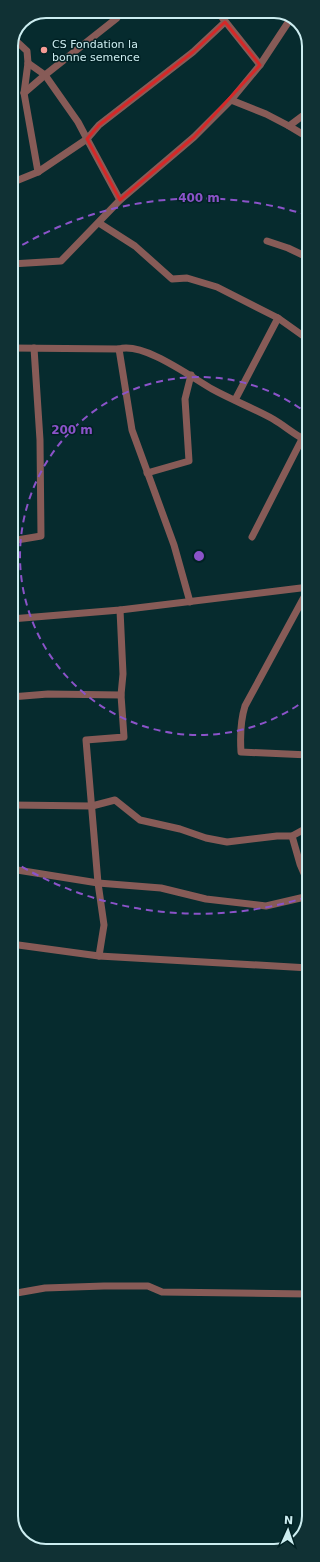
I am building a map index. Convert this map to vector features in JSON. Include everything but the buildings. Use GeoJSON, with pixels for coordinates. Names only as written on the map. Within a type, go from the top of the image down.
{"type":"FeatureCollection","features":[{"type":"Feature","properties":{"kind":"street"},"geometry":{"type":"LineString","coordinates":[[24,93],[45,74],[117,18]]}},
{"type":"Feature","properties":{"kind":"street"},"geometry":{"type":"LineString","coordinates":[[222,18],[260,65]]}},
{"type":"Feature","properties":{"kind":"street"},"geometry":{"type":"LineString","coordinates":[[18,180],[38,172],[87,139],[99,125],[193,52],[225,22]]}},
{"type":"Feature","properties":{"kind":"street"},"geometry":{"type":"LineString","coordinates":[[18,264],[61,261],[120,200],[194,137],[231,100],[260,65],[288,22]]}},
{"type":"Feature","properties":{"kind":"street"},"geometry":{"type":"LineString","coordinates":[[19,43],[27,51],[28,63],[24,93],[38,172]]}},
{"type":"Feature","properties":{"kind":"street"},"geometry":{"type":"LineString","coordinates":[[28,63],[45,74],[78,122],[120,200]]}},
{"type":"Feature","properties":{"kind":"street"},"geometry":{"type":"LineString","coordinates":[[231,100],[266,114],[302,134]]}},
{"type":"Feature","properties":{"kind":"street"},"geometry":{"type":"LineString","coordinates":[[289,126],[302,116]]}},
{"type":"Feature","properties":{"kind":"street"},"geometry":{"type":"LineString","coordinates":[[99,223],[135,246],[172,279],[187,278],[217,287],[278,318],[302,335]]}},
{"type":"Feature","properties":{"kind":"street"},"geometry":{"type":"LineString","coordinates":[[267,241],[302,255]]}},
{"type":"Feature","properties":{"kind":"street"},"geometry":{"type":"LineString","coordinates":[[235,400],[278,318]]}},
{"type":"Feature","properties":{"kind":"street"},"geometry":{"type":"LineString","coordinates":[[18,348],[119,349],[126,347],[151,354],[191,375],[213,390],[273,420],[302,438]]}},
{"type":"Feature","properties":{"kind":"street"},"geometry":{"type":"LineString","coordinates":[[18,541],[41,536],[40,440],[34,348]]}},
{"type":"Feature","properties":{"kind":"street"},"geometry":{"type":"LineString","coordinates":[[119,349],[132,430],[174,545],[190,602]]}},
{"type":"Feature","properties":{"kind":"street"},"geometry":{"type":"LineString","coordinates":[[147,473],[189,461],[185,399],[191,375]]}},
{"type":"Feature","properties":{"kind":"street"},"geometry":{"type":"LineString","coordinates":[[252,537],[302,447]]}},
{"type":"Feature","properties":{"kind":"street"},"geometry":{"type":"LineString","coordinates":[[18,618],[120,610],[302,588]]}},
{"type":"Feature","properties":{"kind":"street"},"geometry":{"type":"LineString","coordinates":[[302,600],[245,706],[240,734],[241,752],[302,755]]}},
{"type":"Feature","properties":{"kind":"street"},"geometry":{"type":"LineString","coordinates":[[99,956],[104,925],[98,884],[86,740],[124,737],[121,695],[123,674],[120,610]]}},
{"type":"Feature","properties":{"kind":"street"},"geometry":{"type":"LineString","coordinates":[[18,696],[48,694],[121,695]]}},
{"type":"Feature","properties":{"kind":"street"},"geometry":{"type":"LineString","coordinates":[[18,805],[92,806],[115,800],[140,820],[180,829],[206,838],[227,842],[277,836],[292,836],[302,831]]}},
{"type":"Feature","properties":{"kind":"street"},"geometry":{"type":"LineString","coordinates":[[292,836],[302,869]]}},
{"type":"Feature","properties":{"kind":"street"},"geometry":{"type":"LineString","coordinates":[[18,870],[98,884],[161,888],[206,899],[266,906],[302,898]]}},
{"type":"Feature","properties":{"kind":"street"},"geometry":{"type":"LineString","coordinates":[[18,945],[99,956],[302,968]]}},
{"type":"Feature","properties":{"kind":"street"},"geometry":{"type":"LineString","coordinates":[[18,1293],[46,1288],[148,1286],[162,1292],[302,1294]]}},
{"type":"Feature","properties":{"kind":"highlighted area"},"geometry":{"type":"Polygon","coordinates":[[[225,22],[260,65],[194,137],[120,200],[87,139],[99,125],[193,52],[225,22]]]}},
{"type":"Feature","properties":{"kind":"place","name":"CS Fondation la bonne semence"},"geometry":{"type":"Point","coordinates":[44,50]}}]}
